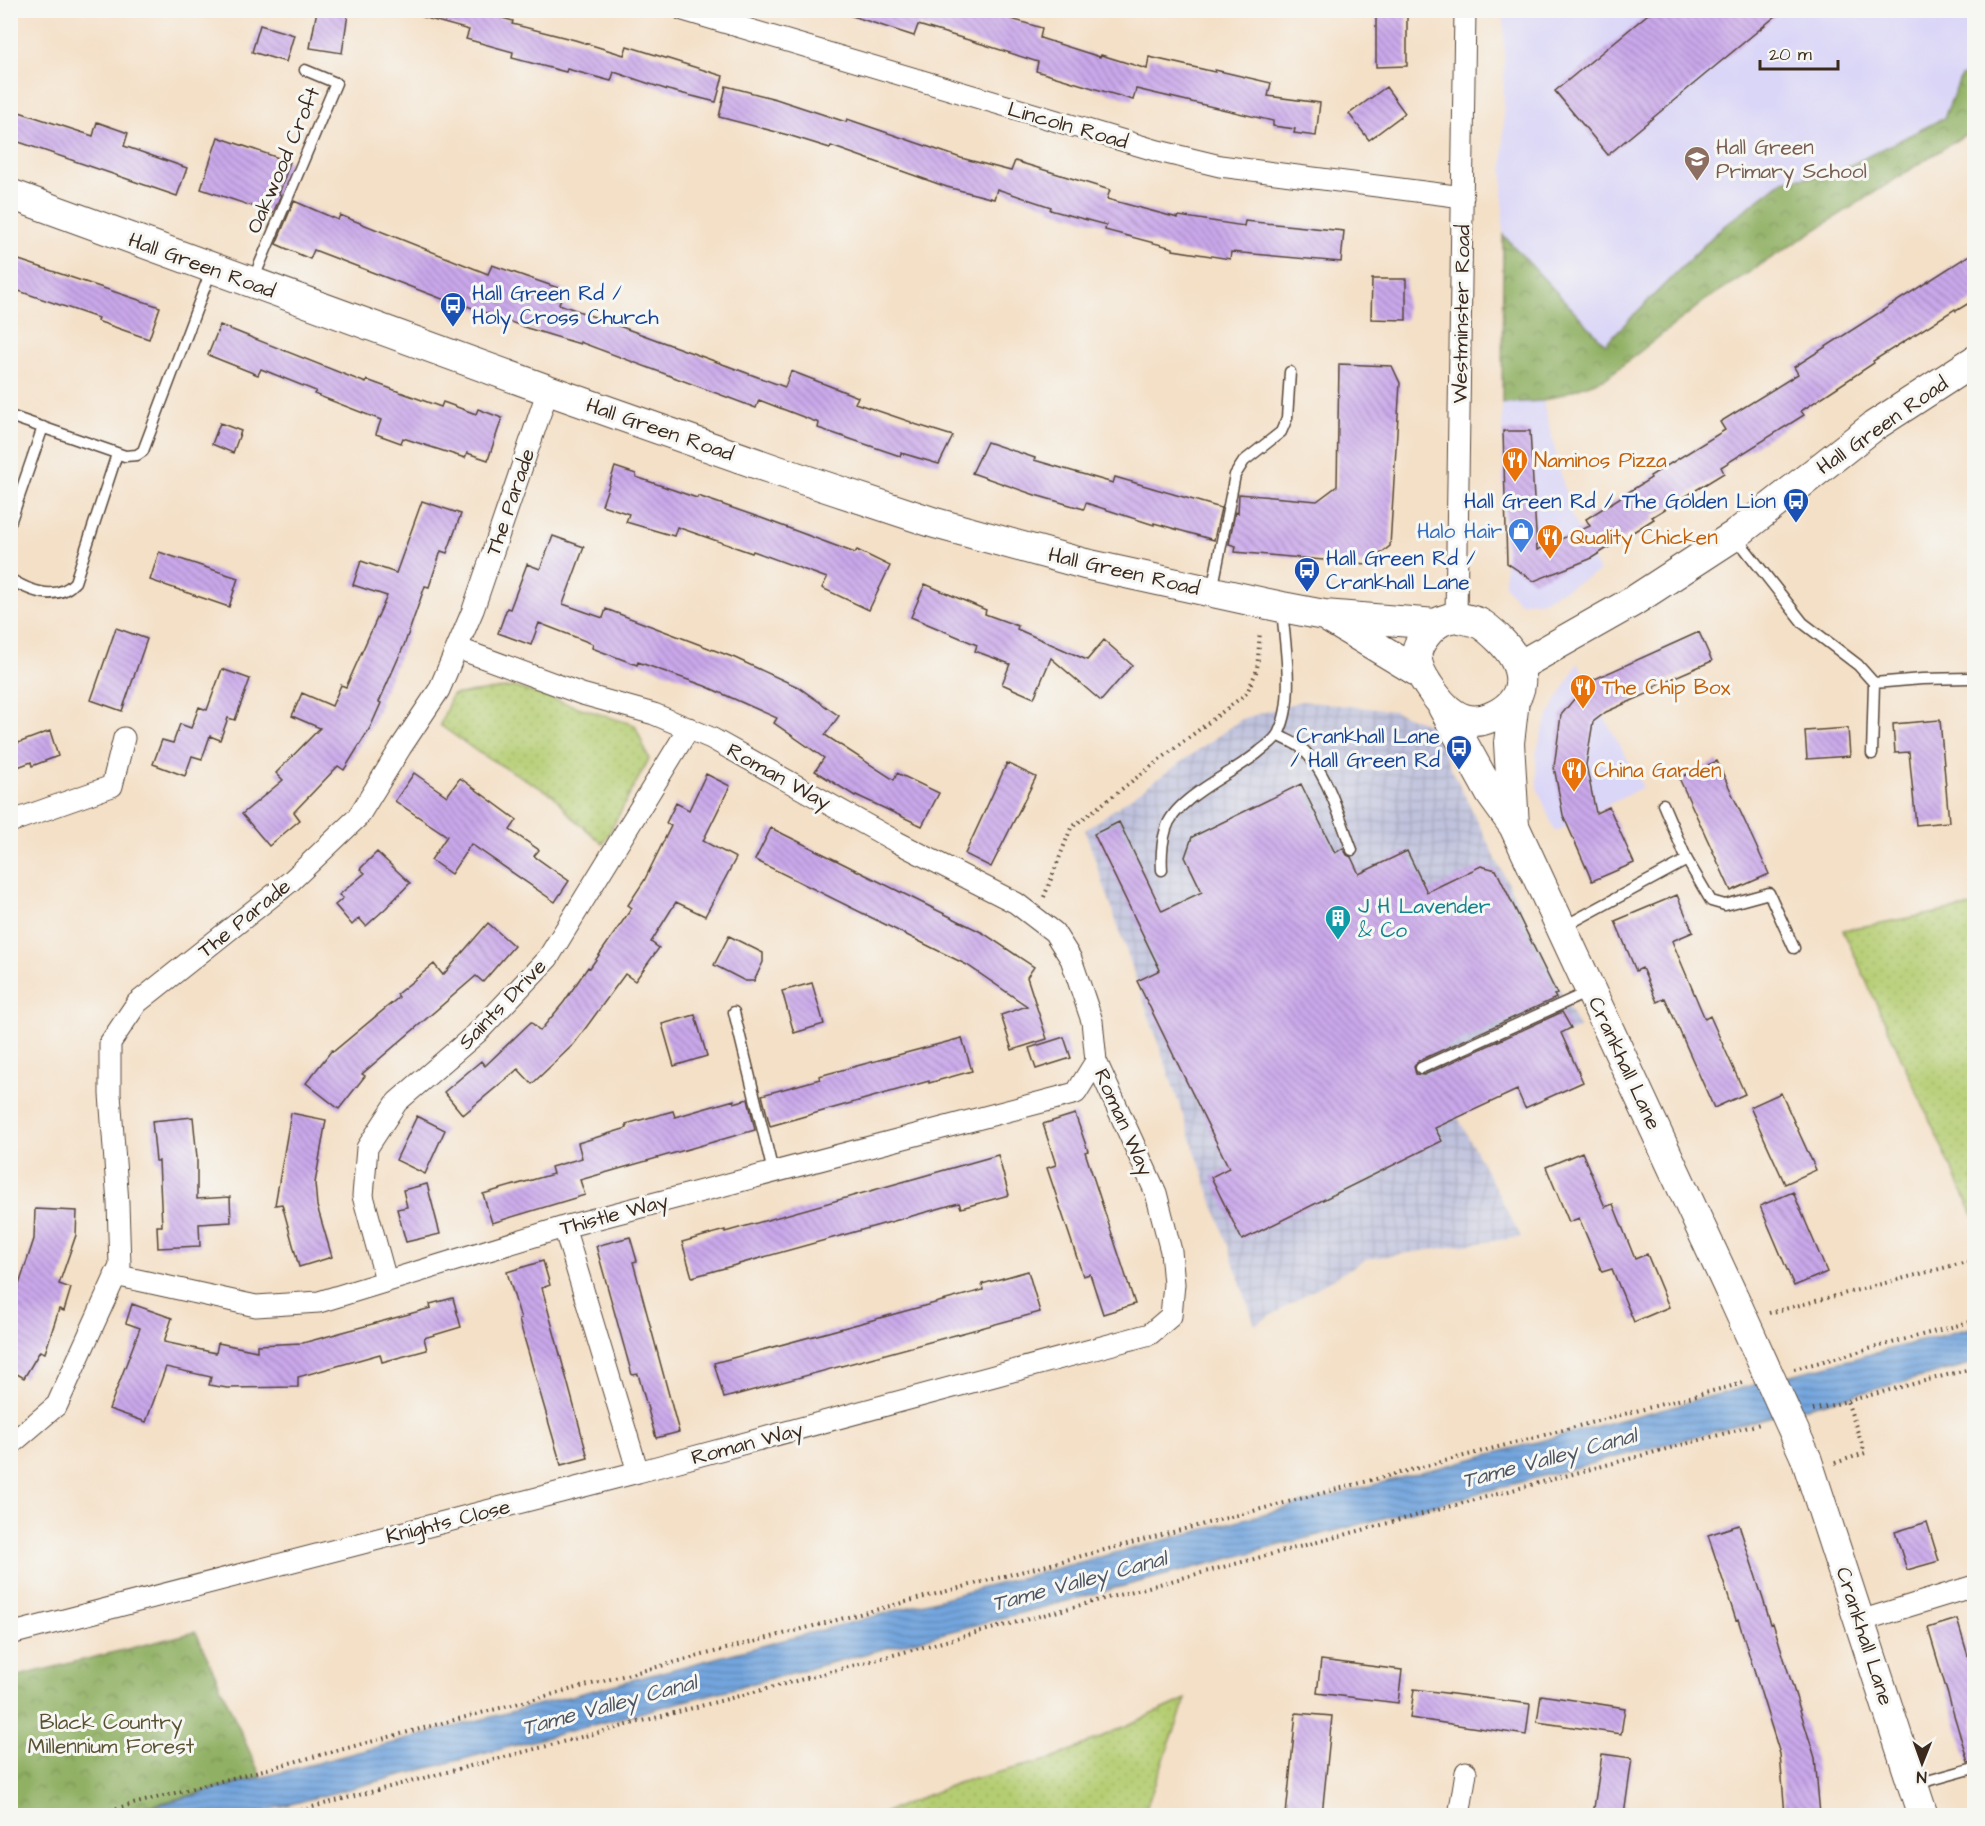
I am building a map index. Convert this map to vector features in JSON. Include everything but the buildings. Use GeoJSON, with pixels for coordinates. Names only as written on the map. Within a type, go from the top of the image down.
{"type":"FeatureCollection","features":[{"type":"Feature","properties":{"kind":"street","name":"Lincoln Road"},"geometry":{"type":"LineString","coordinates":[[682,10],[1158,151],[1220,166],[1463,197]]}},
{"type":"Feature","properties":{"kind":"street","name":"Westminster Road"},"geometry":{"type":"LineString","coordinates":[[1446,620],[1463,197],[1465,10]]}},
{"type":"Feature","properties":{"kind":"street","name":"Hall Green Road"},"geometry":{"type":"LineString","coordinates":[[10,194],[548,390],[778,471],[935,523],[1085,564],[1324,615],[1446,620]]}},
{"type":"Feature","properties":{"kind":"street","name":"Hall Green Road"},"geometry":{"type":"LineString","coordinates":[[1519,666],[1632,602],[1735,535],[1874,426],[1974,361]]}},
{"type":"Feature","properties":{"kind":"street","name":"The Parade"},"geometry":{"type":"LineString","coordinates":[[10,1445],[57,1405],[120,1266],[110,1094],[110,1043],[137,1003],[291,881],[358,817],[401,747],[440,690],[473,610],[548,390]]}},
{"type":"Feature","properties":{"kind":"street","name":"Hall Green Road"},"geometry":{"type":"LineString","coordinates":[[1324,615],[1420,673]]}},
{"type":"Feature","properties":{"kind":"street"},"geometry":{"type":"LineString","coordinates":[[1446,620],[1479,623],[1507,647],[1519,666],[1522,678],[1520,690],[1514,700],[1496,715],[1476,721],[1453,714],[1443,707],[1420,673],[1417,651],[1422,640],[1446,620]]}},
{"type":"Feature","properties":{"kind":"street","name":"Roman Way"},"geometry":{"type":"LineString","coordinates":[[457,648],[582,694],[654,714],[711,738],[897,842],[1016,903],[1054,932],[1071,959],[1092,1021],[1096,1061],[1156,1193],[1171,1251],[1174,1284],[1171,1316],[1150,1334],[638,1472]]}},
{"type":"Feature","properties":{"kind":"street","name":"Crankhall Lane"},"geometry":{"type":"LineString","coordinates":[[1514,700],[1509,743],[1514,826]]}},
{"type":"Feature","properties":{"kind":"street","name":"Crankhall Lane"},"geometry":{"type":"LineString","coordinates":[[1443,707],[1491,794],[1514,826],[1806,1458],[1923,1815]]}},
{"type":"Feature","properties":{"kind":"street","name":"Saints Drive"},"geometry":{"type":"LineString","coordinates":[[386,1280],[363,1196],[367,1148],[397,1102],[478,1032],[548,957],[689,728]]}},
{"type":"Feature","properties":{"kind":"street"},"geometry":{"type":"LineString","coordinates":[[10,822],[112,786],[124,738]]}},
{"type":"Feature","properties":{"kind":"street","name":"Thistle Way"},"geometry":{"type":"LineString","coordinates":[[115,1275],[256,1306],[319,1302],[564,1227],[1076,1093],[1096,1061]]}},
{"type":"Feature","properties":{"kind":"street"},"geometry":{"type":"LineString","coordinates":[[564,1227],[638,1472]]}},
{"type":"Feature","properties":{"kind":"street","name":"Knights Close"},"geometry":{"type":"LineString","coordinates":[[10,1634],[638,1472]]}},
{"type":"Feature","properties":{"kind":"street"},"geometry":{"type":"LineString","coordinates":[[1860,1621],[1974,1586]]}},
{"type":"Feature","properties":{"kind":"street"},"geometry":{"type":"LineString","coordinates":[[1460,1815],[1466,1772]]}},
{"type":"Feature","properties":{"kind":"lane","name":"Oakwood Croft"},"geometry":{"type":"LineString","coordinates":[[251,283],[336,83],[305,70]]}},
{"type":"Feature","properties":{"kind":"lane"},"geometry":{"type":"LineString","coordinates":[[10,416],[117,454],[137,455],[143,451],[212,268]]}},
{"type":"Feature","properties":{"kind":"lane"},"geometry":{"type":"LineString","coordinates":[[1211,592],[1236,475],[1244,461],[1281,432],[1287,418],[1290,372]]}},
{"type":"Feature","properties":{"kind":"lane"},"geometry":{"type":"LineString","coordinates":[[10,523],[43,427]]}},
{"type":"Feature","properties":{"kind":"lane"},"geometry":{"type":"LineString","coordinates":[[10,579],[53,595],[67,591],[75,582],[117,454]]}},
{"type":"Feature","properties":{"kind":"lane"},"geometry":{"type":"LineString","coordinates":[[1735,535],[1803,623],[1858,665],[1874,683],[1872,754]]}},
{"type":"Feature","properties":{"kind":"lane"},"geometry":{"type":"LineString","coordinates":[[1162,870],[1161,855],[1166,827],[1180,806],[1255,756],[1278,735],[1284,719],[1287,691],[1282,606]]}},
{"type":"Feature","properties":{"kind":"lane"},"geometry":{"type":"LineString","coordinates":[[1874,683],[1969,678]]}},
{"type":"Feature","properties":{"kind":"lane"},"geometry":{"type":"LineString","coordinates":[[1278,735],[1297,745],[1311,758],[1323,778],[1352,850]]}},
{"type":"Feature","properties":{"kind":"lane"},"geometry":{"type":"LineString","coordinates":[[1663,804],[1687,860],[1711,901],[1725,905],[1769,893],[1794,948]]}},
{"type":"Feature","properties":{"kind":"lane"},"geometry":{"type":"LineString","coordinates":[[1562,927],[1687,860]]}},
{"type":"Feature","properties":{"kind":"lane"},"geometry":{"type":"LineString","coordinates":[[1421,1068],[1591,991]]}},
{"type":"Feature","properties":{"kind":"lane"},"geometry":{"type":"LineString","coordinates":[[734,1012],[773,1172]]}},
{"type":"Feature","properties":{"kind":"lane"},"geometry":{"type":"LineString","coordinates":[[1913,1785],[1974,1768]]}},
{"type":"Feature","properties":{"kind":"path"},"geometry":{"type":"LineString","coordinates":[[1035,917],[1071,828],[1247,693],[1257,670],[1260,632]]}},
{"type":"Feature","properties":{"kind":"path"},"geometry":{"type":"LineString","coordinates":[[1739,1310],[1974,1260]]}},
{"type":"Feature","properties":{"kind":"path"},"geometry":{"type":"LineString","coordinates":[[1784,1371],[1974,1321]]}},
{"type":"Feature","properties":{"kind":"path"},"geometry":{"type":"LineString","coordinates":[[1808,1412],[1974,1368]]}},
{"type":"Feature","properties":{"kind":"path"},"geometry":{"type":"LineString","coordinates":[[87,1815],[1750,1381]]}},
{"type":"Feature","properties":{"kind":"path"},"geometry":{"type":"LineString","coordinates":[[1847,1401],[1865,1453]]}},
{"type":"Feature","properties":{"kind":"path"},"geometry":{"type":"LineString","coordinates":[[278,1815],[774,1687],[1765,1423]]}},
{"type":"Feature","properties":{"kind":"shaded area","name":"Hall Green Primary School"},"geometry":{"type":"Polygon","coordinates":[[[1504,11],[1974,11],[1974,129],[1707,299],[1606,378],[1543,401],[1571,515],[1599,572],[1540,602],[1518,602],[1505,586],[1502,403],[1504,11]]]}},
{"type":"Feature","properties":{"kind":"shaded area"},"geometry":{"type":"Polygon","coordinates":[[[1578,663],[1643,787],[1555,832],[1537,787],[1536,754],[1543,729],[1554,705],[1578,663]]]}},
{"type":"Feature","properties":{"kind":"shaded area"},"geometry":{"type":"Polygon","coordinates":[[[1301,701],[1394,711],[1430,725],[1579,1028],[1444,1091],[1521,1237],[1366,1259],[1255,1325],[1085,830],[1242,719],[1301,701]]]}},
{"type":"Feature","properties":{"kind":"green space"},"geometry":{"type":"Polygon","coordinates":[[[1974,71],[1974,129],[1707,299],[1606,378],[1543,401],[1502,403],[1503,235],[1605,344],[1720,229],[1785,179],[1829,176],[1944,118],[1961,76],[1974,71]]]}},
{"type":"Feature","properties":{"kind":"green space"},"geometry":{"type":"Polygon","coordinates":[[[514,687],[635,725],[649,759],[603,844],[572,817],[553,795],[478,752],[440,725],[452,695],[514,687]]]}},
{"type":"Feature","properties":{"kind":"green space"},"geometry":{"type":"Polygon","coordinates":[[[1974,906],[1974,1217],[1843,930],[1974,906]]]}},
{"type":"Feature","properties":{"kind":"green space","name":"Black Country Millennium Forest"},"geometry":{"type":"Polygon","coordinates":[[[196,1632],[261,1777],[115,1815],[11,1815],[10,1678],[196,1632]]]}},
{"type":"Feature","properties":{"kind":"green space"},"geometry":{"type":"Polygon","coordinates":[[[1186,1699],[1146,1808],[1129,1815],[879,1815],[957,1783],[1052,1759],[1186,1699]]]}},
{"type":"Feature","properties":{"kind":"water","name":"Tame Valley Canal"},"geometry":{"type":"Polygon","coordinates":[[[1974,1327],[1974,1363],[1937,1373],[249,1815],[115,1816],[1974,1327]]]}},
{"type":"Feature","properties":{"kind":"place","name":"Hall Green Primary School"},"geometry":{"type":"Point","coordinates":[1697,182]}},
{"type":"Feature","properties":{"kind":"place","name":"Hall Green Rd / Holy Cross Church"},"geometry":{"type":"Point","coordinates":[453,328]}},
{"type":"Feature","properties":{"kind":"place","name":"Naminos Pizza"},"geometry":{"type":"Point","coordinates":[1515,483]}},
{"type":"Feature","properties":{"kind":"place","name":"Hall Green Rd / The Golden Lion"},"geometry":{"type":"Point","coordinates":[1796,524]}},
{"type":"Feature","properties":{"kind":"place","name":"Halo Hair"},"geometry":{"type":"Point","coordinates":[1521,554]}},
{"type":"Feature","properties":{"kind":"place","name":"Quality Chicken"},"geometry":{"type":"Point","coordinates":[1550,560]}},
{"type":"Feature","properties":{"kind":"place","name":"Hall Green Rd / Crankhall Lane"},"geometry":{"type":"Point","coordinates":[1307,593]}},
{"type":"Feature","properties":{"kind":"place","name":"The Chip Box"},"geometry":{"type":"Point","coordinates":[1583,710]}},
{"type":"Feature","properties":{"kind":"place","name":"Crankhall Lane / Hall Green Rd"},"geometry":{"type":"Point","coordinates":[1459,771]}},
{"type":"Feature","properties":{"kind":"place","name":"China Garden"},"geometry":{"type":"Point","coordinates":[1574,793]}},
{"type":"Feature","properties":{"kind":"place","name":"J H Lavender & Co"},"geometry":{"type":"Point","coordinates":[1338,941]}}]}
